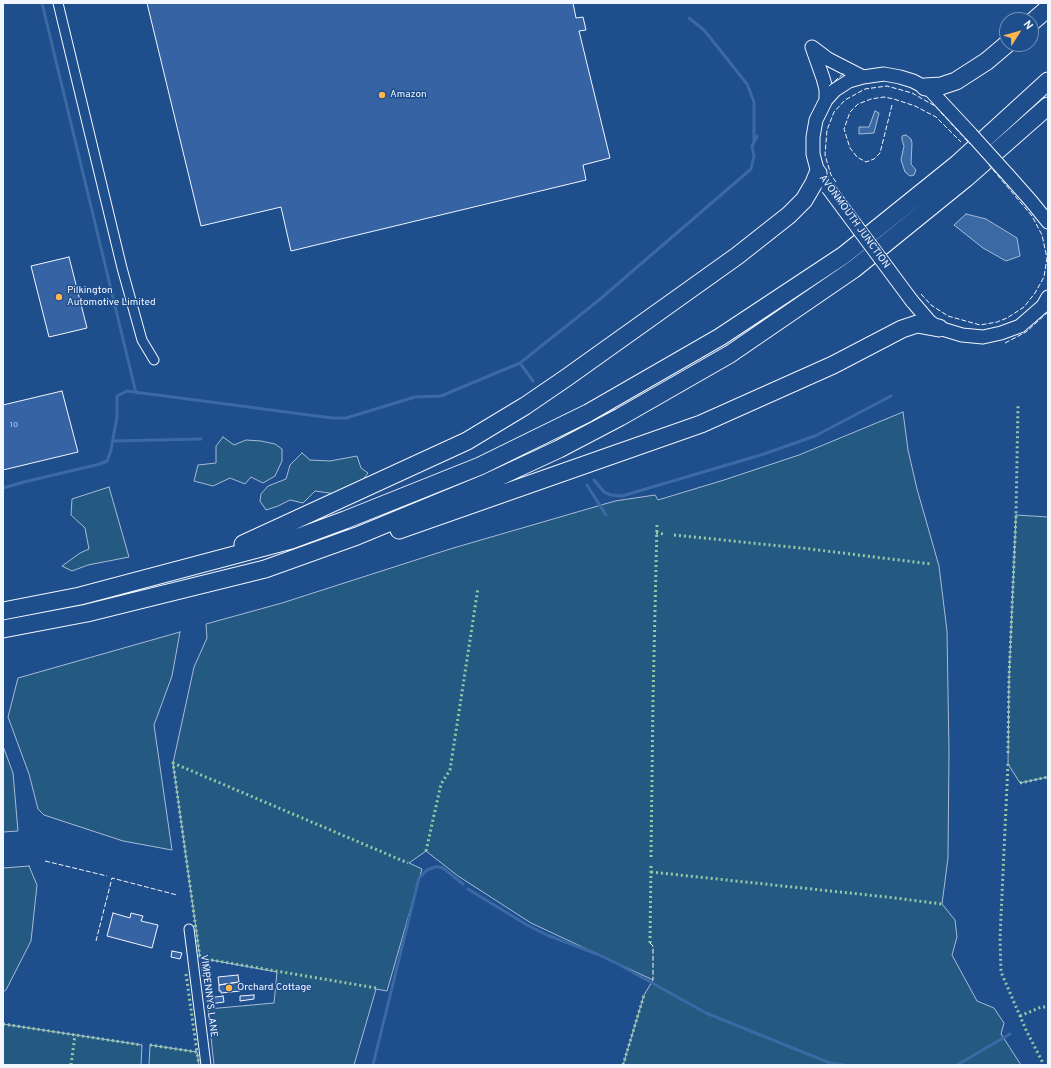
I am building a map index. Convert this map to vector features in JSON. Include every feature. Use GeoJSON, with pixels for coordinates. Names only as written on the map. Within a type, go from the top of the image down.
{"type":"FeatureCollection","features":[{"type":"Feature","properties":{"kind":"highway"},"geometry":{"type":"LineString","coordinates":[[1039,16],[1048,8]]}},
{"type":"Feature","properties":{"kind":"highway"},"geometry":{"type":"LineString","coordinates":[[925,87],[941,86],[956,81],[987,61],[999,51]]}},
{"type":"Feature","properties":{"kind":"highway"},"geometry":{"type":"LineString","coordinates":[[3,611],[80,596],[291,540],[480,466],[588,413],[720,338],[844,255],[957,164],[1048,81]]}},
{"type":"Feature","properties":{"kind":"highway"},"geometry":{"type":"LineString","coordinates":[[266,570],[357,536],[488,482],[559,449],[620,417],[730,354],[854,269],[965,179],[1048,106]]}},
{"type":"Feature","properties":{"kind":"highway"},"geometry":{"type":"LineString","coordinates":[[198,565],[467,441],[525,406],[737,256],[789,215],[804,200],[818,173]]}},
{"type":"Feature","properties":{"kind":"highway"},"geometry":{"type":"LineString","coordinates":[[3,629],[87,614],[320,558],[702,424],[833,366],[902,328],[917,324],[938,328]]}},
{"type":"Feature","properties":{"kind":"street"},"geometry":{"type":"LineString","coordinates":[[58,3],[122,268],[142,340],[154,360]]}},
{"type":"Feature","properties":{"kind":"street"},"geometry":{"type":"LineString","coordinates":[[826,100],[826,90],[823,78],[812,47],[828,59],[864,77]]}},
{"type":"Feature","properties":{"kind":"street","name":"AVONMOUTH JUNCTION"},"geometry":{"type":"LineString","coordinates":[[1048,222],[1008,175],[940,100],[930,90],[913,81],[884,74],[849,81],[835,90],[826,100],[816,120],[813,137],[813,154],[818,173],[912,301],[930,322],[938,328],[962,335],[983,337],[1001,333],[1020,326],[1043,306],[1048,297]]}},
{"type":"Feature","properties":{"kind":"street","name":"VIMPENNYS LANE"},"geometry":{"type":"LineString","coordinates":[[189,929],[206,1065]]}},
{"type":"Feature","properties":{"kind":"shaded area"},"geometry":{"type":"Polygon","coordinates":[[[875,111],[879,113],[874,133],[859,134],[859,127],[869,127],[875,111]]]}},
{"type":"Feature","properties":{"kind":"shaded area"},"geometry":{"type":"Polygon","coordinates":[[[906,135],[911,139],[911,164],[916,170],[914,175],[910,176],[905,172],[901,160],[904,146],[902,136],[906,135]]]}},
{"type":"Feature","properties":{"kind":"shaded area"},"geometry":{"type":"Polygon","coordinates":[[[966,214],[986,219],[1017,238],[1020,256],[1006,261],[983,248],[954,225],[966,214]]]}},
{"type":"Feature","properties":{"kind":"shaded area"},"geometry":{"type":"Polygon","coordinates":[[[903,412],[908,450],[917,489],[939,566],[947,631],[949,752],[948,858],[942,904],[955,920],[957,937],[952,955],[977,1001],[994,1008],[1004,1023],[1001,1034],[1021,1065],[623,1065],[644,995],[653,980],[531,923],[458,876],[426,851],[409,863],[422,869],[387,991],[376,989],[354,1065],[214,1065],[208,1009],[274,1003],[277,972],[200,958],[173,763],[194,667],[207,638],[206,624],[282,603],[450,549],[615,501],[655,495],[658,500],[724,480],[799,455],[903,412]]]}},
{"type":"Feature","properties":{"kind":"shaded area"},"geometry":{"type":"Polygon","coordinates":[[[223,437],[234,445],[246,440],[261,441],[275,444],[282,449],[282,461],[275,476],[263,483],[251,477],[245,484],[230,478],[213,486],[194,481],[198,465],[216,463],[216,446],[223,437]]]}},
{"type":"Feature","properties":{"kind":"shaded area"},"geometry":{"type":"Polygon","coordinates":[[[302,453],[310,460],[330,461],[357,456],[361,468],[368,473],[361,482],[336,494],[315,491],[303,503],[290,500],[266,510],[260,501],[261,494],[268,486],[286,479],[290,465],[302,453]]]}},
{"type":"Feature","properties":{"kind":"shaded area"},"geometry":{"type":"Polygon","coordinates":[[[109,487],[129,557],[88,565],[72,571],[62,566],[80,553],[89,549],[85,528],[71,515],[72,499],[109,487]]]}},
{"type":"Feature","properties":{"kind":"shaded area"},"geometry":{"type":"Polygon","coordinates":[[[1016,515],[1048,517],[1048,777],[1020,783],[1008,764],[1009,678],[1016,515]]]}},
{"type":"Feature","properties":{"kind":"shaded area"},"geometry":{"type":"Polygon","coordinates":[[[180,632],[172,676],[154,725],[172,850],[123,841],[44,815],[38,809],[29,774],[8,717],[18,678],[180,632]]]}},
{"type":"Feature","properties":{"kind":"shaded area"},"geometry":{"type":"Polygon","coordinates":[[[3,746],[13,773],[18,831],[3,832],[3,746]]]}},
{"type":"Feature","properties":{"kind":"shaded area"},"geometry":{"type":"Polygon","coordinates":[[[29,866],[37,885],[31,941],[6,990],[3,992],[3,868],[29,866]]]}},
{"type":"Feature","properties":{"kind":"shaded area"},"geometry":{"type":"Polygon","coordinates":[[[3,1024],[142,1045],[141,1065],[3,1065],[3,1024]]]}},
{"type":"Feature","properties":{"kind":"shaded area"},"geometry":{"type":"Polygon","coordinates":[[[150,1045],[197,1052],[199,1065],[149,1065],[150,1045]]]}},
{"type":"Feature","properties":{"kind":"building","name":"Amazon"},"geometry":{"type":"Polygon","coordinates":[[[147,3],[573,3],[576,18],[583,17],[586,30],[579,31],[610,158],[583,165],[586,180],[291,251],[281,207],[201,226],[147,3]]]}},
{"type":"Feature","properties":{"kind":"building","name":"Pilkington Automotive Limited"},"geometry":{"type":"Polygon","coordinates":[[[69,257],[87,328],[49,337],[31,266],[69,257]]]}},
{"type":"Feature","properties":{"kind":"building"},"geometry":{"type":"Polygon","coordinates":[[[62,391],[78,452],[3,470],[3,405],[62,391]]]}},
{"type":"Feature","properties":{"kind":"building"},"geometry":{"type":"Polygon","coordinates":[[[113,913],[130,918],[131,913],[143,916],[141,921],[158,925],[152,948],[107,936],[113,913]]]}},
{"type":"Feature","properties":{"kind":"building"},"geometry":{"type":"Polygon","coordinates":[[[172,951],[182,953],[180,959],[171,957],[172,951]]]}},
{"type":"Feature","properties":{"kind":"building"},"geometry":{"type":"Polygon","coordinates":[[[209,962],[211,975],[203,976],[201,963],[209,962]]]}},
{"type":"Feature","properties":{"kind":"building"},"geometry":{"type":"Polygon","coordinates":[[[238,975],[239,982],[219,985],[218,977],[238,975]]]}},
{"type":"Feature","properties":{"kind":"building","name":"Orchard Cottage"},"geometry":{"type":"Polygon","coordinates":[[[239,982],[240,991],[221,993],[221,991],[219,991],[219,985],[239,982]]]}},
{"type":"Feature","properties":{"kind":"building"},"geometry":{"type":"Polygon","coordinates":[[[254,995],[254,999],[240,1001],[240,996],[254,995]]]}},
{"type":"Feature","properties":{"kind":"building"},"geometry":{"type":"Polygon","coordinates":[[[223,996],[224,1002],[210,1004],[209,998],[223,996]]]}},
{"type":"Feature","properties":{"kind":"waterway"},"geometry":{"type":"LineString","coordinates":[[42,3],[136,393]]}},
{"type":"Feature","properties":{"kind":"waterway"},"geometry":{"type":"LineString","coordinates":[[689,18],[704,30],[747,84],[754,102],[754,141]]}},
{"type":"Feature","properties":{"kind":"waterway"},"geometry":{"type":"LineString","coordinates":[[3,488],[107,461],[111,450],[117,417],[117,396],[127,391],[332,418],[346,418],[415,397],[441,396],[520,363],[599,300],[751,169],[754,156],[752,146],[757,136]]}},
{"type":"Feature","properties":{"kind":"waterway"},"geometry":{"type":"LineString","coordinates":[[520,363],[533,381]]}},
{"type":"Feature","properties":{"kind":"waterway"},"geometry":{"type":"LineString","coordinates":[[594,480],[604,492],[611,495],[622,496],[764,454],[815,436],[891,396]]}},
{"type":"Feature","properties":{"kind":"waterway"},"geometry":{"type":"LineString","coordinates":[[113,441],[201,439]]}},
{"type":"Feature","properties":{"kind":"waterway"},"geometry":{"type":"LineString","coordinates":[[587,485],[606,515]]}},
{"type":"Feature","properties":{"kind":"waterway"},"geometry":{"type":"LineString","coordinates":[[373,1065],[419,878],[427,870],[439,867],[443,868],[463,884]]}},
{"type":"Feature","properties":{"kind":"waterway"},"geometry":{"type":"LineString","coordinates":[[468,889],[527,925],[547,935],[597,954],[618,964],[706,1013],[830,1063],[844,1065]]}},
{"type":"Feature","properties":{"kind":"waterway"},"geometry":{"type":"LineString","coordinates":[[957,1065],[1010,1034]]}},
{"type":"Feature","properties":{"kind":"hedge"},"geometry":{"type":"LineString","coordinates":[[1008,753],[1018,406]]}},
{"type":"Feature","properties":{"kind":"hedge"},"geometry":{"type":"LineString","coordinates":[[651,857],[657,523]]}},
{"type":"Feature","properties":{"kind":"hedge"},"geometry":{"type":"LineString","coordinates":[[656,533],[664,534]]}},
{"type":"Feature","properties":{"kind":"hedge"},"geometry":{"type":"LineString","coordinates":[[674,535],[810,549],[931,564]]}},
{"type":"Feature","properties":{"kind":"hedge"},"geometry":{"type":"LineString","coordinates":[[426,851],[441,784],[450,770],[478,588]]}},
{"type":"Feature","properties":{"kind":"hedge"},"geometry":{"type":"LineString","coordinates":[[376,988],[200,958],[173,763],[408,863]]}},
{"type":"Feature","properties":{"kind":"hedge"},"geometry":{"type":"LineString","coordinates":[[1008,764],[1000,938],[1001,972],[1026,1030],[1044,1065]]}},
{"type":"Feature","properties":{"kind":"hedge"},"geometry":{"type":"LineString","coordinates":[[1020,783],[1048,777]]}},
{"type":"Feature","properties":{"kind":"hedge"},"geometry":{"type":"LineString","coordinates":[[650,943],[651,864]]}},
{"type":"Feature","properties":{"kind":"hedge"},"geometry":{"type":"LineString","coordinates":[[651,872],[942,904]]}},
{"type":"Feature","properties":{"kind":"hedge"},"geometry":{"type":"LineString","coordinates":[[186,974],[197,1052]]}},
{"type":"Feature","properties":{"kind":"hedge"},"geometry":{"type":"LineString","coordinates":[[623,1065],[644,995]]}},
{"type":"Feature","properties":{"kind":"hedge"},"geometry":{"type":"LineString","coordinates":[[1020,1016],[1041,1007],[1048,1007]]}},
{"type":"Feature","properties":{"kind":"hedge"},"geometry":{"type":"LineString","coordinates":[[3,1024],[142,1045]]}},
{"type":"Feature","properties":{"kind":"hedge"},"geometry":{"type":"LineString","coordinates":[[71,1065],[75,1035]]}},
{"type":"Feature","properties":{"kind":"hedge"},"geometry":{"type":"LineString","coordinates":[[150,1045],[197,1052],[199,1065]]}},
{"type":"Feature","properties":{"kind":"fence"},"geometry":{"type":"LineString","coordinates":[[829,86],[844,73]]}},
{"type":"Feature","properties":{"kind":"fence"},"geometry":{"type":"LineString","coordinates":[[836,182],[831,175],[825,155],[827,130],[834,112],[845,100],[865,89],[887,86],[912,93],[935,106],[970,144]]}},
{"type":"Feature","properties":{"kind":"fence"},"geometry":{"type":"LineString","coordinates":[[892,105],[880,153],[874,159],[866,162],[857,157],[850,148],[844,129],[850,112],[858,104],[871,99],[884,97],[915,106],[936,117],[961,142]]}},
{"type":"Feature","properties":{"kind":"fence"},"geometry":{"type":"LineString","coordinates":[[921,294],[931,305],[948,316],[980,325],[997,322],[1007,318],[1024,307],[1035,293],[1044,277],[1047,258],[1042,235],[1032,216],[989,165]]}},
{"type":"Feature","properties":{"kind":"fence"},"geometry":{"type":"LineString","coordinates":[[1005,343],[1026,332],[1048,312]]}},
{"type":"Feature","properties":{"kind":"fence"},"geometry":{"type":"LineString","coordinates":[[45,861],[107,876]]}},
{"type":"Feature","properties":{"kind":"fence"},"geometry":{"type":"LineString","coordinates":[[96,941],[112,878],[177,895]]}},
{"type":"Feature","properties":{"kind":"fence"},"geometry":{"type":"LineString","coordinates":[[650,943],[653,946],[653,980]]}},
{"type":"Feature","properties":{"kind":"place","name":"Amazon"},"geometry":{"type":"Point","coordinates":[382,95]}},
{"type":"Feature","properties":{"kind":"place","name":"Pilkington Automotive Limited"},"geometry":{"type":"Point","coordinates":[59,297]}},
{"type":"Feature","properties":{"kind":"place","name":"Orchard Cottage"},"geometry":{"type":"Point","coordinates":[229,988]}}]}
